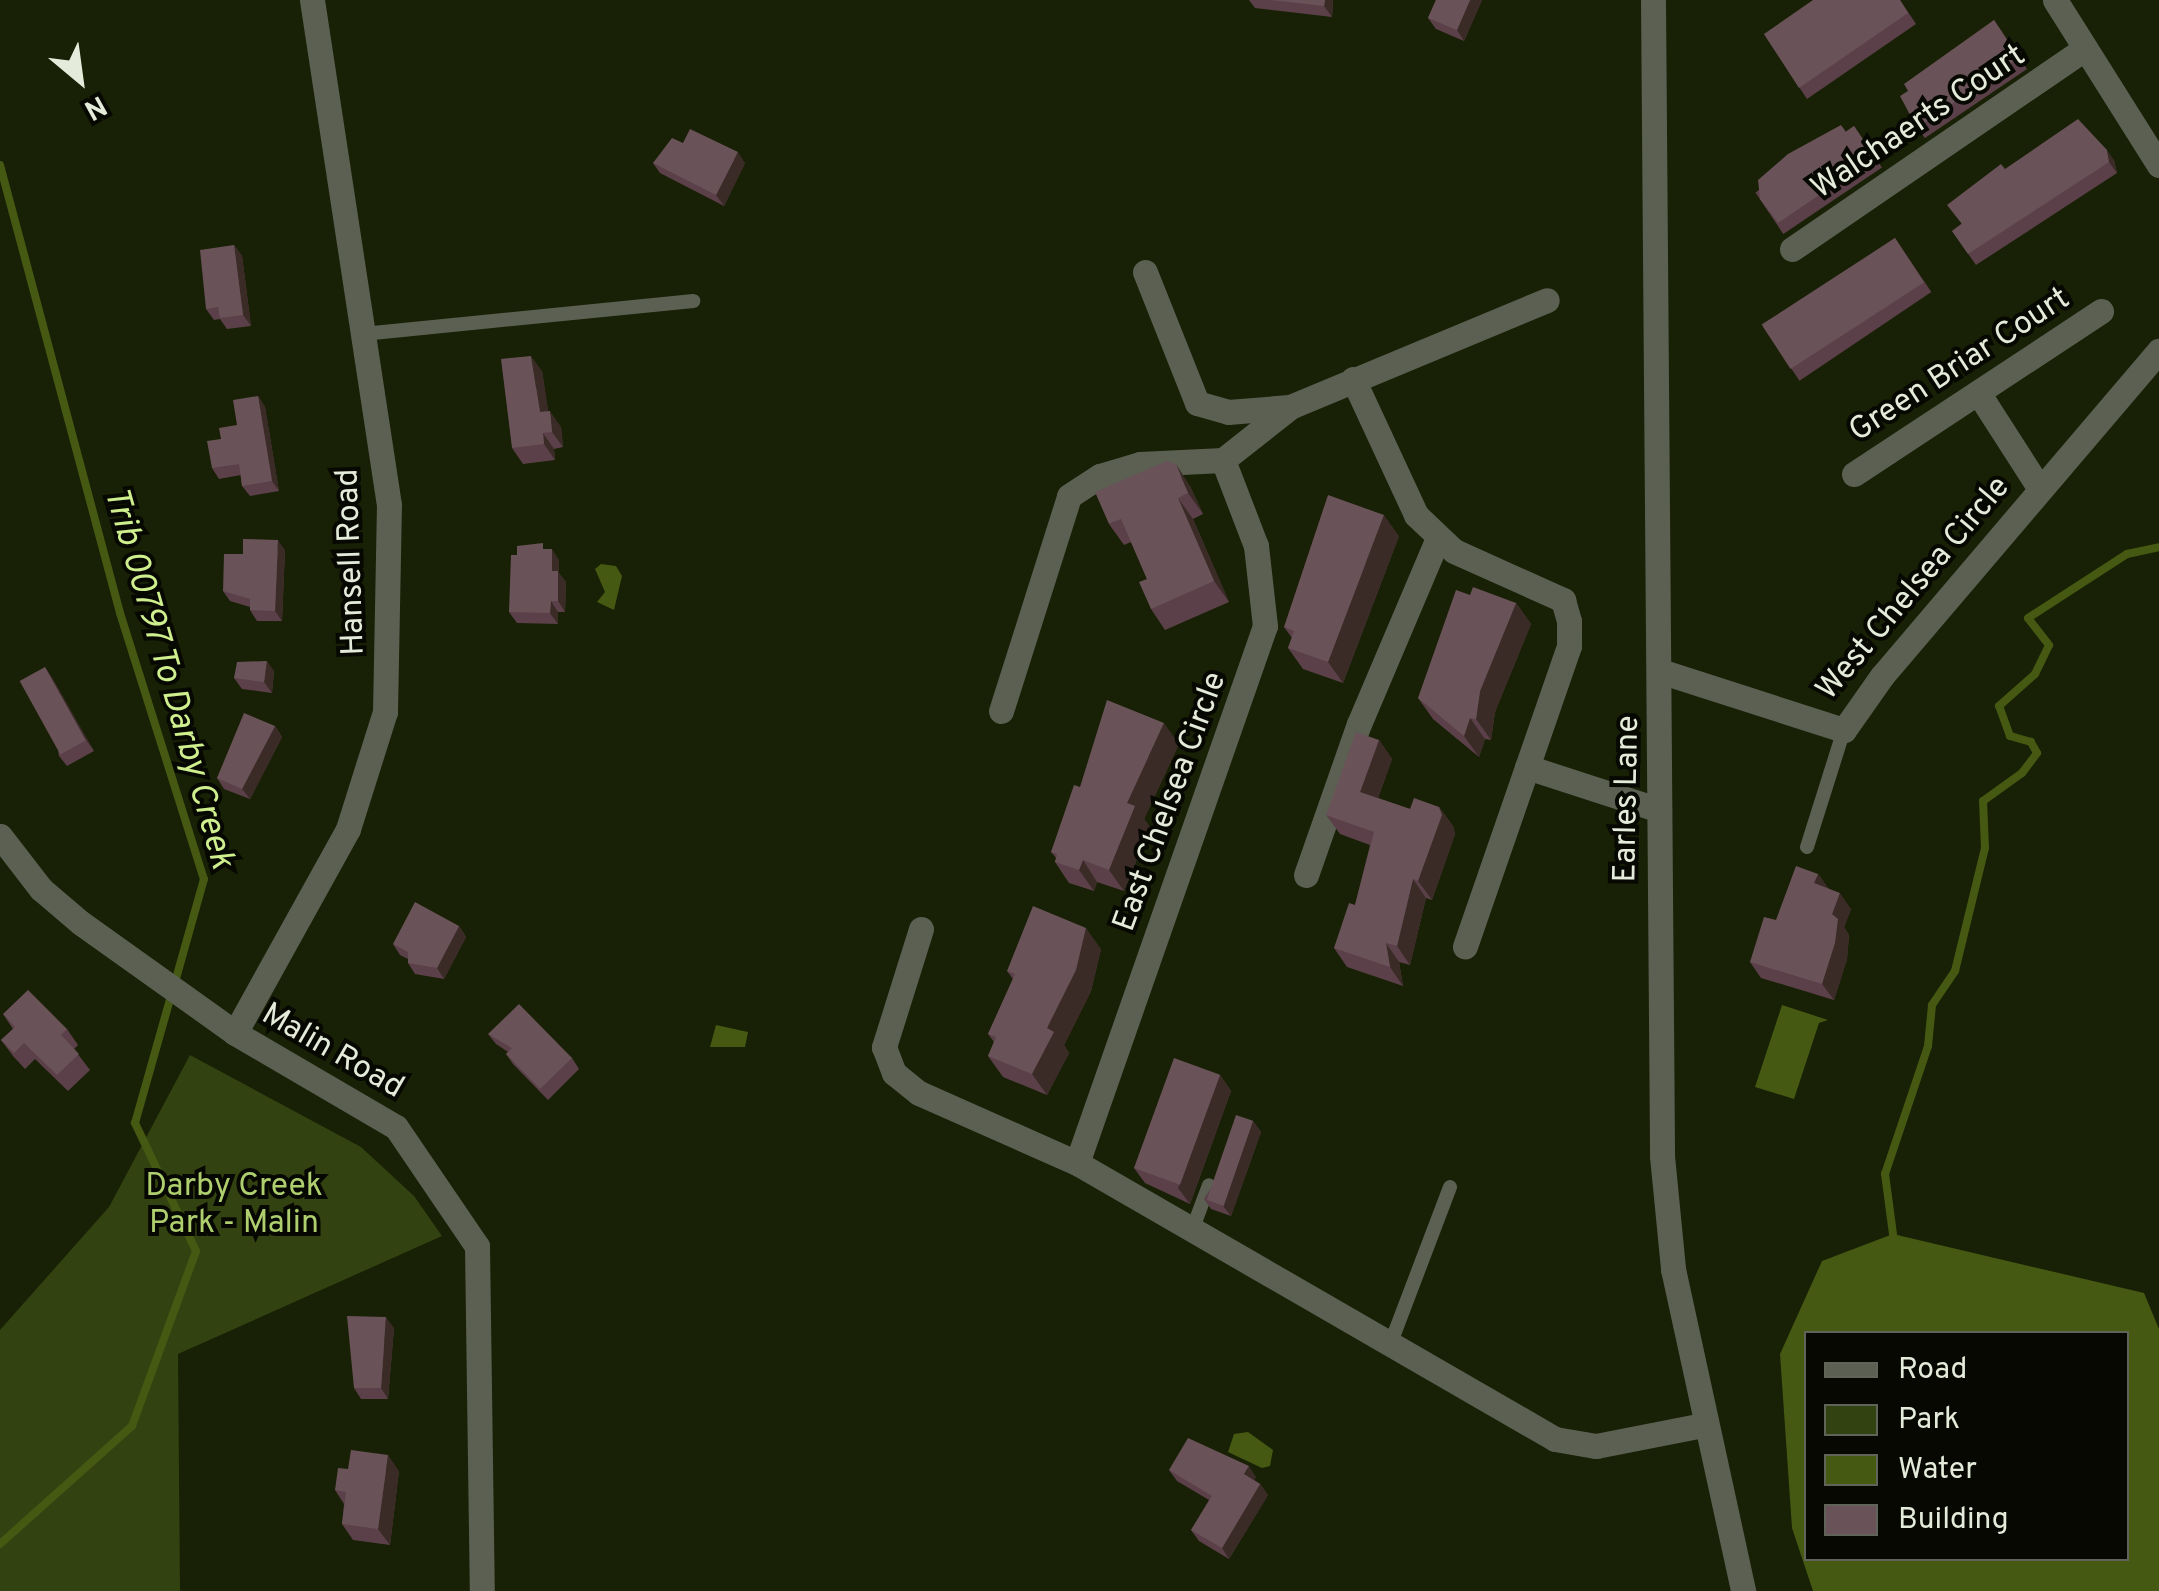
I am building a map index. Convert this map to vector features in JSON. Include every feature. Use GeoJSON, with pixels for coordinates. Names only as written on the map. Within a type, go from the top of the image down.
{"type":"FeatureCollection","features":[{"type":"Feature","properties":{"kind":"street","name":"Hansell Road"},"geometry":{"type":"LineString","coordinates":[[235,1033],[348,829],[385,712],[389,505],[312,0]]}},
{"type":"Feature","properties":{"kind":"street","name":"Earles Lane"},"geometry":{"type":"LineString","coordinates":[[1653,0],[1663,672],[1659,810],[1662,1156],[1673,1270],[1703,1425],[1743,1591]]}},
{"type":"Feature","properties":{"kind":"street"},"geometry":{"type":"LineString","coordinates":[[2055,0],[2159,165]]}},
{"type":"Feature","properties":{"kind":"street","name":"Walchaerts Court"},"geometry":{"type":"LineString","coordinates":[[1792,249],[2083,50]]}},
{"type":"Feature","properties":{"kind":"street"},"geometry":{"type":"LineString","coordinates":[[1145,272],[1197,403],[1228,412],[1290,406]]}},
{"type":"Feature","properties":{"kind":"street"},"geometry":{"type":"LineString","coordinates":[[1001,712],[1069,496],[1100,476],[1140,464],[1223,460],[1290,406],[1547,300]]}},
{"type":"Feature","properties":{"kind":"street","name":"Green Briar Court"},"geometry":{"type":"LineString","coordinates":[[1854,474],[2100,312]]}},
{"type":"Feature","properties":{"kind":"street","name":"West Chelsea Circle"},"geometry":{"type":"LineString","coordinates":[[1663,672],[1844,730],[2040,489],[2159,351]]}},
{"type":"Feature","properties":{"kind":"street"},"geometry":{"type":"LineString","coordinates":[[1353,380],[1401,488],[1438,538],[1563,600],[1569,646],[1465,946]]}},
{"type":"Feature","properties":{"kind":"street"},"geometry":{"type":"LineString","coordinates":[[1978,394],[2040,489]]}},
{"type":"Feature","properties":{"kind":"street","name":"East Chelsea Circle"},"geometry":{"type":"LineString","coordinates":[[1077,1163],[1265,626],[1256,546],[1223,460]]}},
{"type":"Feature","properties":{"kind":"street"},"geometry":{"type":"LineString","coordinates":[[1306,876],[1359,724],[1438,538]]}},
{"type":"Feature","properties":{"kind":"street"},"geometry":{"type":"LineString","coordinates":[[1527,768],[1659,810]]}},
{"type":"Feature","properties":{"kind":"street","name":"Malin Road"},"geometry":{"type":"LineString","coordinates":[[4,853],[81,922],[235,1033],[396,1127],[477,1246],[482,1591]]}},
{"type":"Feature","properties":{"kind":"street"},"geometry":{"type":"LineString","coordinates":[[921,929],[884,1047],[886,1061],[919,1093],[1077,1163],[1191,1233],[1555,1439],[1596,1446],[1703,1425]]}},
{"type":"Feature","properties":{"kind":"lane"},"geometry":{"type":"LineString","coordinates":[[363,334],[693,301]]}},
{"type":"Feature","properties":{"kind":"lane"},"geometry":{"type":"LineString","coordinates":[[1807,848],[1844,730]]}},
{"type":"Feature","properties":{"kind":"lane"},"geometry":{"type":"LineString","coordinates":[[1191,1233],[1218,1163]]}},
{"type":"Feature","properties":{"kind":"lane"},"geometry":{"type":"LineString","coordinates":[[1390,1346],[1450,1187]]}},
{"type":"Feature","properties":{"kind":"green space","name":"Darby Creek Park - Malin"},"geometry":{"type":"Polygon","coordinates":[[[190,1055],[361,1147],[414,1196],[442,1236],[178,1354],[180,1591],[0,1591],[0,1330],[109,1207],[190,1055]]]}},
{"type":"Feature","properties":{"kind":"water"},"geometry":{"type":"Polygon","coordinates":[[[601,564],[616,566],[622,576],[614,610],[597,602],[605,592],[595,569],[601,564]]]}},
{"type":"Feature","properties":{"kind":"water"},"geometry":{"type":"Polygon","coordinates":[[[1782,1005],[1828,1020],[1819,1023],[1794,1099],[1755,1087],[1782,1005]]]}},
{"type":"Feature","properties":{"kind":"water"},"geometry":{"type":"Polygon","coordinates":[[[716,1025],[748,1032],[745,1047],[710,1047],[716,1025]]]}},
{"type":"Feature","properties":{"kind":"water"},"geometry":{"type":"Polygon","coordinates":[[[1893,1234],[2144,1293],[2159,1329],[2159,1591],[1813,1591],[1792,1528],[1780,1354],[1822,1261],[1893,1234]]]}},
{"type":"Feature","properties":{"kind":"water"},"geometry":{"type":"Polygon","coordinates":[[[1248,1432],[1273,1450],[1270,1466],[1262,1468],[1228,1452],[1234,1434],[1248,1432]]]}},
{"type":"Feature","properties":{"kind":"building"},"geometry":{"type":"Polygon","coordinates":[[[1271,0],[1325,0],[1324,6],[1271,0]]]}},
{"type":"Feature","properties":{"kind":"building"},"geometry":{"type":"Polygon","coordinates":[[[1436,0],[1470,0],[1457,30],[1428,18],[1436,0]]]}},
{"type":"Feature","properties":{"kind":"building"},"geometry":{"type":"Polygon","coordinates":[[[1813,0],[1900,0],[1908,13],[1799,88],[1764,34],[1813,0]]]}},
{"type":"Feature","properties":{"kind":"building"},"geometry":{"type":"Polygon","coordinates":[[[1994,20],[2019,58],[1917,128],[1900,96],[1908,91],[1904,84],[1994,20]]]}},
{"type":"Feature","properties":{"kind":"building"},"geometry":{"type":"Polygon","coordinates":[[[2078,119],[2107,150],[2109,162],[1968,254],[1952,231],[1962,224],[1947,205],[2001,164],[2005,169],[2078,119]]]}},
{"type":"Feature","properties":{"kind":"building"},"geometry":{"type":"Polygon","coordinates":[[[1841,125],[1846,132],[1854,126],[1875,157],[1778,223],[1760,199],[1758,180],[1788,154],[1841,125]]]}},
{"type":"Feature","properties":{"kind":"building"},"geometry":{"type":"Polygon","coordinates":[[[690,129],[738,152],[716,195],[653,163],[672,138],[683,143],[690,129]]]}},
{"type":"Feature","properties":{"kind":"building"},"geometry":{"type":"Polygon","coordinates":[[[1895,238],[1924,282],[1791,369],[1762,325],[1895,238]]]}},
{"type":"Feature","properties":{"kind":"building"},"geometry":{"type":"Polygon","coordinates":[[[234,245],[243,315],[220,318],[218,307],[206,309],[200,250],[234,245]]]}},
{"type":"Feature","properties":{"kind":"building"},"geometry":{"type":"Polygon","coordinates":[[[531,356],[540,412],[550,411],[552,432],[543,433],[544,444],[512,448],[501,359],[531,356]]]}},
{"type":"Feature","properties":{"kind":"building"},"geometry":{"type":"Polygon","coordinates":[[[258,396],[272,481],[242,486],[239,464],[212,468],[207,441],[221,439],[219,428],[237,425],[233,400],[258,396]]]}},
{"type":"Feature","properties":{"kind":"building"},"geometry":{"type":"Polygon","coordinates":[[[1167,461],[1176,464],[1188,493],[1178,498],[1214,581],[1151,609],[1139,582],[1147,579],[1121,519],[1109,524],[1095,492],[1167,461]]]}},
{"type":"Feature","properties":{"kind":"building"},"geometry":{"type":"Polygon","coordinates":[[[1328,495],[1384,515],[1328,662],[1288,648],[1294,631],[1284,627],[1328,495]]]}},
{"type":"Feature","properties":{"kind":"building"},"geometry":{"type":"Polygon","coordinates":[[[243,539],[278,540],[275,611],[250,610],[250,599],[223,591],[224,554],[243,554],[243,539]]]}},
{"type":"Feature","properties":{"kind":"building"},"geometry":{"type":"Polygon","coordinates":[[[543,543],[543,549],[552,549],[552,571],[558,571],[558,601],[551,601],[550,613],[509,612],[511,555],[517,555],[517,546],[543,543]]]}},
{"type":"Feature","properties":{"kind":"building"},"geometry":{"type":"Polygon","coordinates":[[[1473,587],[1516,603],[1480,691],[1476,719],[1470,718],[1464,736],[1418,698],[1456,590],[1470,595],[1473,587]]]}},
{"type":"Feature","properties":{"kind":"building"},"geometry":{"type":"Polygon","coordinates":[[[267,661],[264,682],[234,678],[237,662],[267,661]]]}},
{"type":"Feature","properties":{"kind":"building"},"geometry":{"type":"Polygon","coordinates":[[[45,667],[86,740],[60,755],[20,681],[45,667]]]}},
{"type":"Feature","properties":{"kind":"building"},"geometry":{"type":"Polygon","coordinates":[[[1107,700],[1164,723],[1127,803],[1135,806],[1109,870],[1083,860],[1079,870],[1055,862],[1057,854],[1051,852],[1074,785],[1080,787],[1107,700]]]}},
{"type":"Feature","properties":{"kind":"building"},"geometry":{"type":"Polygon","coordinates":[[[244,713],[275,726],[242,789],[217,778],[244,713]]]}},
{"type":"Feature","properties":{"kind":"building"},"geometry":{"type":"Polygon","coordinates":[[[1356,732],[1379,740],[1360,792],[1410,809],[1414,798],[1439,807],[1442,815],[1418,881],[1413,879],[1397,946],[1386,943],[1390,967],[1334,948],[1349,903],[1355,905],[1374,832],[1326,815],[1356,732]]]}},
{"type":"Feature","properties":{"kind":"building"},"geometry":{"type":"Polygon","coordinates":[[[1796,866],[1818,874],[1814,883],[1840,893],[1832,914],[1838,919],[1835,943],[1822,984],[1750,962],[1764,917],[1776,920],[1796,866]]]}},
{"type":"Feature","properties":{"kind":"building"},"geometry":{"type":"Polygon","coordinates":[[[415,902],[459,926],[437,968],[408,963],[408,952],[393,944],[415,902]]]}},
{"type":"Feature","properties":{"kind":"building"},"geometry":{"type":"Polygon","coordinates":[[[1033,906],[1086,928],[1076,970],[1047,1028],[1054,1032],[1032,1074],[988,1056],[996,1037],[988,1034],[1015,974],[1007,971],[1033,906]]]}},
{"type":"Feature","properties":{"kind":"building"},"geometry":{"type":"Polygon","coordinates":[[[28,990],[67,1029],[61,1035],[79,1054],[57,1075],[24,1043],[14,1053],[1,1040],[15,1027],[3,1014],[28,990]]]}},
{"type":"Feature","properties":{"kind":"building"},"geometry":{"type":"Polygon","coordinates":[[[519,1004],[572,1058],[540,1089],[506,1054],[512,1048],[488,1034],[519,1004]]]}},
{"type":"Feature","properties":{"kind":"building"},"geometry":{"type":"Polygon","coordinates":[[[1174,1058],[1220,1075],[1180,1185],[1134,1168],[1174,1058]]]}},
{"type":"Feature","properties":{"kind":"building"},"geometry":{"type":"Polygon","coordinates":[[[1236,1115],[1253,1121],[1224,1206],[1207,1200],[1236,1115]]]}},
{"type":"Feature","properties":{"kind":"building"},"geometry":{"type":"Polygon","coordinates":[[[347,1316],[386,1317],[381,1388],[354,1388],[347,1316]]]}},
{"type":"Feature","properties":{"kind":"building"},"geometry":{"type":"Polygon","coordinates":[[[1188,1438],[1249,1466],[1244,1474],[1260,1484],[1222,1548],[1191,1530],[1212,1496],[1169,1470],[1188,1438]]]}},
{"type":"Feature","properties":{"kind":"building"},"geometry":{"type":"Polygon","coordinates":[[[351,1450],[388,1455],[378,1529],[342,1524],[346,1492],[335,1490],[338,1468],[348,1469],[351,1450]]]}},
{"type":"Feature","properties":{"kind":"waterway","name":"Trib 00797 To Darby Creek"},"geometry":{"type":"LineString","coordinates":[[0,165],[120,613],[204,879],[175,982]]}},
{"type":"Feature","properties":{"kind":"waterway"},"geometry":{"type":"LineString","coordinates":[[1893,1234],[1885,1174],[1928,1046],[1932,1005],[1955,971],[1985,848],[1983,801],[2022,773],[2037,753],[2031,742],[2010,736],[1999,706],[2035,674],[2049,645],[2028,618],[2127,554],[2159,547]]}},
{"type":"Feature","properties":{"kind":"waterway","name":"Trib 00797 To Darby Creek"},"geometry":{"type":"LineString","coordinates":[[0,1544],[132,1426],[196,1251],[135,1123],[171,996]]}}]}
